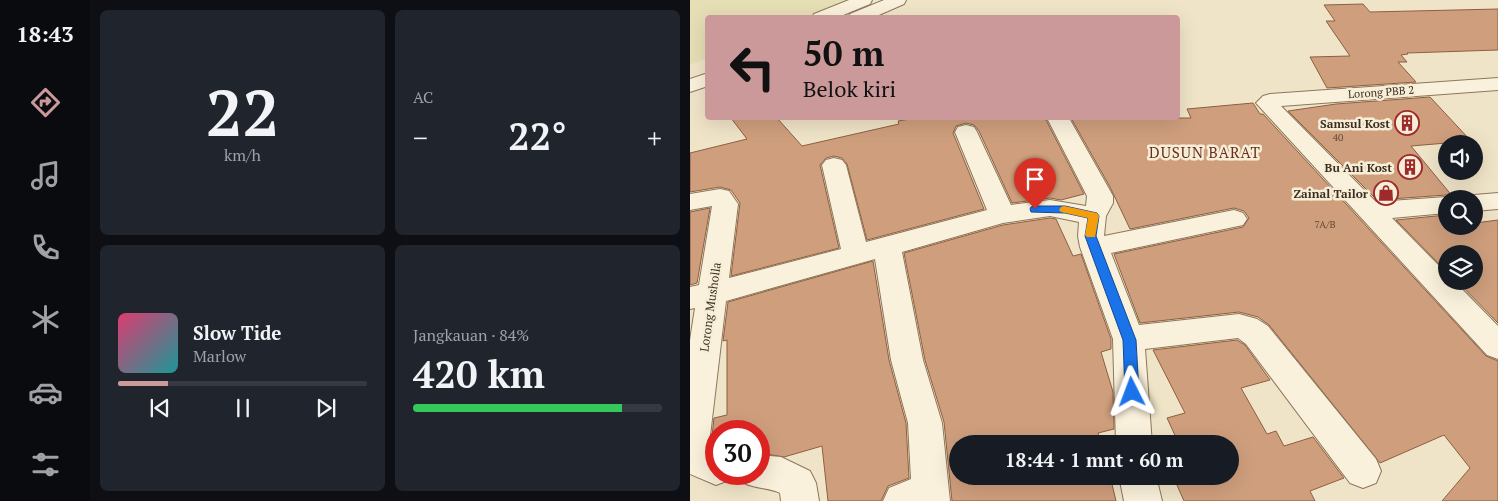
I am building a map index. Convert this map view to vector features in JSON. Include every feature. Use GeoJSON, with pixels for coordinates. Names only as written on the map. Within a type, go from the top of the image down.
{"type":"FeatureCollection","features":[{"type":"Feature","properties":{"kind":"street"},"geometry":{"type":"LineString","coordinates":[[827,15],[864,0]]}},
{"type":"Feature","properties":{"kind":"street"},"geometry":{"type":"LineString","coordinates":[[863,15],[898,0]]}},
{"type":"Feature","properties":{"kind":"street"},"geometry":{"type":"LineString","coordinates":[[690,70],[705,63]]}},
{"type":"Feature","properties":{"kind":"street"},"geometry":{"type":"LineString","coordinates":[[690,86],[705,80]]}},
{"type":"Feature","properties":{"kind":"street","name":"Lorong PBB 2"},"geometry":{"type":"LineString","coordinates":[[1370,210],[1267,102],[1270,100],[1498,84]]}},
{"type":"Feature","properties":{"kind":"street"},"geometry":{"type":"LineString","coordinates":[[1059,120],[1099,190],[1100,203],[1093,216],[1091,236],[1129,340],[1134,435]]}},
{"type":"Feature","properties":{"kind":"street"},"geometry":{"type":"LineString","coordinates":[[966,132],[1002,215]]}},
{"type":"Feature","properties":{"kind":"street"},"geometry":{"type":"LineString","coordinates":[[834,165],[856,256]]}},
{"type":"Feature","properties":{"kind":"street","name":"Lorong Musholla"},"geometry":{"type":"LineString","coordinates":[[690,202],[720,197],[725,204],[701,296],[692,436],[696,454],[705,464]]}},
{"type":"Feature","properties":{"kind":"street"},"geometry":{"type":"LineString","coordinates":[[1483,202],[1498,201]]}},
{"type":"Feature","properties":{"kind":"street"},"geometry":{"type":"LineString","coordinates":[[1370,210],[1438,206]]}},
{"type":"Feature","properties":{"kind":"street"},"geometry":{"type":"LineString","coordinates":[[701,296],[856,256],[886,246],[1002,215],[1050,208],[1093,216]]}},
{"type":"Feature","properties":{"kind":"street"},"geometry":{"type":"LineString","coordinates":[[1370,210],[1498,346]]}},
{"type":"Feature","properties":{"kind":"street"},"geometry":{"type":"LineString","coordinates":[[1094,247],[1234,219]]}},
{"type":"Feature","properties":{"kind":"street"},"geometry":{"type":"LineString","coordinates":[[886,246],[907,360],[925,423],[920,497]]}},
{"type":"Feature","properties":{"kind":"street"},"geometry":{"type":"LineString","coordinates":[[1129,340],[1239,326],[1246,327],[1257,335],[1363,471]]}},
{"type":"Feature","properties":{"kind":"street"},"geometry":{"type":"LineString","coordinates":[[770,473],[781,474],[797,483],[800,501]]}},
{"type":"Feature","properties":{"kind":"street"},"geometry":{"type":"LineString","coordinates":[[1139,485],[1143,501]]}},
{"type":"Feature","properties":{"kind":"shaded area"},"geometry":{"type":"Polygon","coordinates":[[[690,0],[853,0],[813,15],[705,15],[705,59],[690,65],[690,0]]]}},
{"type":"Feature","properties":{"kind":"building"},"geometry":{"type":"Polygon","coordinates":[[[1363,4],[1370,12],[1498,9],[1498,50],[1407,53],[1401,55],[1407,62],[1398,62],[1416,82],[1327,88],[1310,57],[1350,56],[1326,21],[1335,21],[1324,5],[1363,4]]]}},
{"type":"Feature","properties":{"kind":"building"},"geometry":{"type":"Polygon","coordinates":[[[1430,97],[1465,135],[1438,135],[1438,144],[1411,146],[1447,190],[1438,190],[1438,196],[1377,200],[1288,111],[1336,104],[1430,97]]]}},
{"type":"Feature","properties":{"kind":"building"},"geometry":{"type":"Polygon","coordinates":[[[1253,103],[1260,114],[1263,114],[1486,356],[1498,361],[1498,501],[1442,501],[1470,468],[1444,435],[1380,463],[1269,325],[1258,317],[1239,312],[1140,323],[1114,254],[1243,227],[1249,218],[1244,211],[1234,208],[1130,229],[1110,187],[1072,120],[1180,120],[1180,118],[1191,118],[1187,109],[1253,103]]]}},
{"type":"Feature","properties":{"kind":"building"},"geometry":{"type":"Polygon","coordinates":[[[733,120],[779,120],[802,146],[899,124],[898,121],[904,120],[1046,120],[1084,194],[1061,200],[1050,198],[1012,203],[979,131],[974,125],[966,123],[956,126],[953,133],[984,209],[867,240],[847,164],[842,158],[834,156],[826,158],[820,165],[839,248],[731,276],[740,203],[731,190],[720,187],[690,192],[690,153],[747,139],[733,120]]]}},
{"type":"Feature","properties":{"kind":"building"},"geometry":{"type":"Polygon","coordinates":[[[710,208],[697,283],[690,285],[690,212],[710,208]]]}},
{"type":"Feature","properties":{"kind":"building"},"geometry":{"type":"Polygon","coordinates":[[[1438,216],[1438,235],[1483,235],[1483,222],[1498,220],[1498,323],[1466,290],[1483,290],[1483,245],[1438,245],[1438,263],[1396,220],[1438,216]]]}},
{"type":"Feature","properties":{"kind":"building"},"geometry":{"type":"Polygon","coordinates":[[[1050,218],[1056,219],[1073,256],[1081,254],[1111,339],[1111,349],[1101,352],[1113,392],[1114,429],[1098,433],[1099,435],[949,435],[949,471],[944,422],[925,360],[904,253],[1003,225],[1050,218]]]}},
{"type":"Feature","properties":{"kind":"building"},"geometry":{"type":"Polygon","coordinates":[[[873,261],[889,360],[906,423],[909,478],[888,486],[881,501],[828,501],[822,446],[784,457],[770,455],[770,420],[714,420],[714,418],[727,415],[727,340],[723,341],[728,302],[873,261]]]}},
{"type":"Feature","properties":{"kind":"building"},"geometry":{"type":"Polygon","coordinates":[[[1237,340],[1245,345],[1270,380],[1241,388],[1267,434],[1276,431],[1284,446],[1313,437],[1344,478],[1310,491],[1315,501],[1184,501],[1177,485],[1239,485],[1239,435],[1175,435],[1167,418],[1185,413],[1153,350],[1237,340]]]}},
{"type":"Feature","properties":{"kind":"building"},"geometry":{"type":"Polygon","coordinates":[[[950,485],[1112,485],[1116,501],[952,501],[950,485]]]}},
{"type":"Feature","properties":{"kind":"slow traffic"},"geometry":{"type":"LineString","coordinates":[[1064,210],[1093,216],[1091,235]]}},
{"type":"Feature","properties":{"kind":"place","name":"Samsul Kost"},"geometry":{"type":"Point","coordinates":[1407,123]}},
{"type":"Feature","properties":{"kind":"place","name":"Bu Ani Kost"},"geometry":{"type":"Point","coordinates":[1410,167]}},
{"type":"Feature","properties":{"kind":"place","name":"Zainal Tailor"},"geometry":{"type":"Point","coordinates":[1386,193]}},
{"type":"Feature","properties":{"kind":"district","name":"DUSUN BARAT"},"geometry":{"type":"Point","coordinates":[1205,152]}},
{"type":"Feature","properties":{"kind":"route"},"geometry":{"type":"LineString","coordinates":[[1035,209],[1050,208],[1093,216],[1091,236],[1094,247],[1129,340],[1132,392]]}}]}
